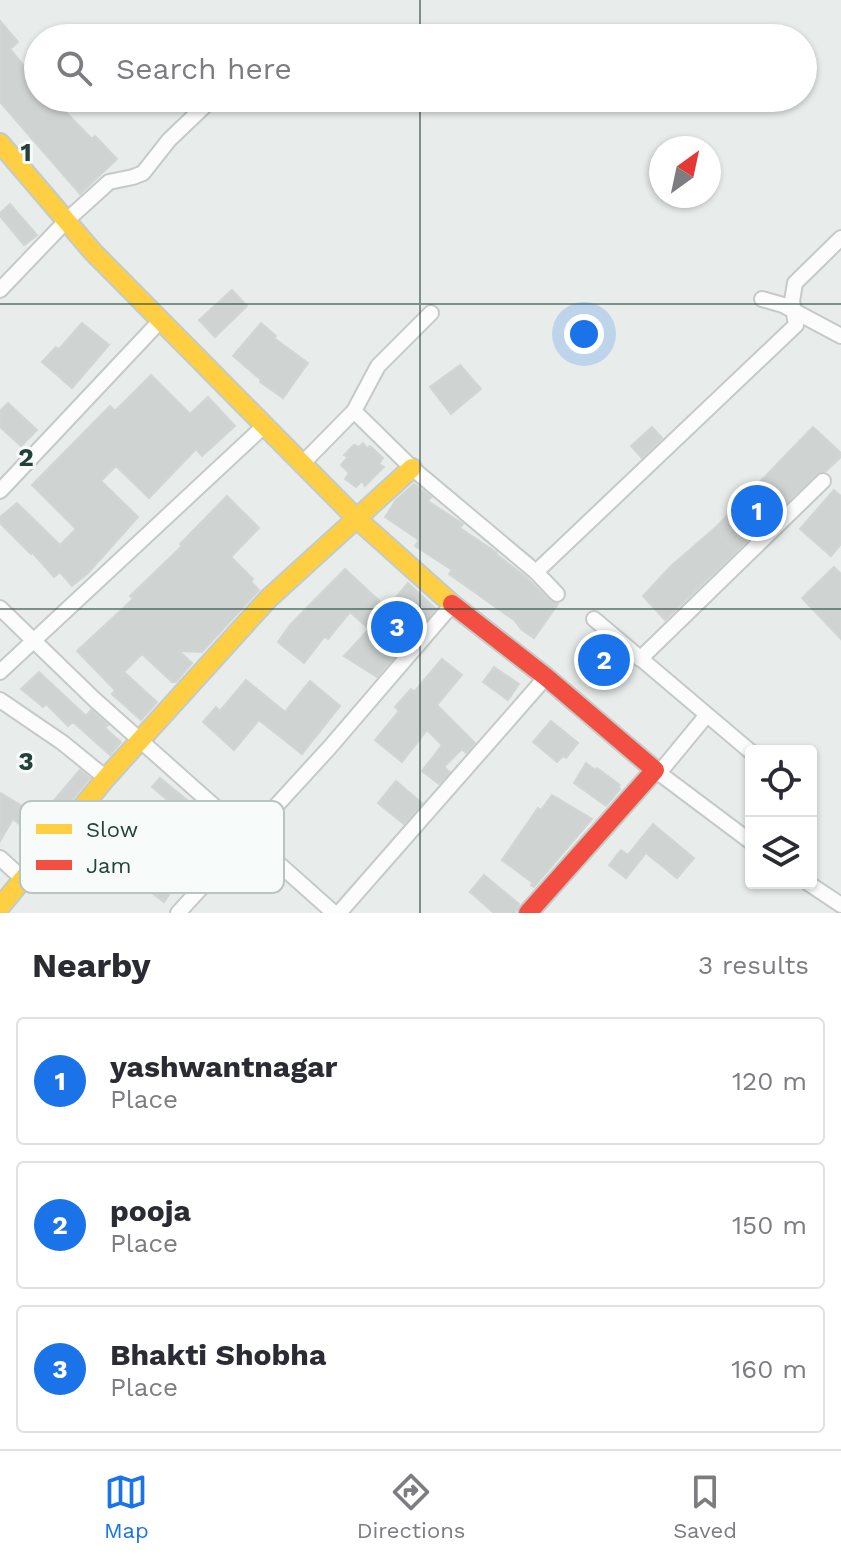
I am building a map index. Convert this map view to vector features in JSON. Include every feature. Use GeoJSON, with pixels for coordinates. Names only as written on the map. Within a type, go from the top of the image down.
{"type":"FeatureCollection","features":[{"type":"Feature","properties":{"kind":"street"},"geometry":{"type":"LineString","coordinates":[[0,290],[66,221],[109,182],[143,173],[169,140],[198,112]]}},
{"type":"Feature","properties":{"kind":"street"},"geometry":{"type":"LineString","coordinates":[[0,143],[93,252],[357,519],[452,605],[546,677],[657,771],[745,837]]}},
{"type":"Feature","properties":{"kind":"street"},"geometry":{"type":"LineString","coordinates":[[536,572],[796,325],[792,291],[795,283],[841,238]]}},
{"type":"Feature","properties":{"kind":"street"},"geometry":{"type":"LineString","coordinates":[[762,299],[838,330]]}},
{"type":"Feature","properties":{"kind":"street"},"geometry":{"type":"LineString","coordinates":[[301,465],[354,411],[378,366],[431,313]]}},
{"type":"Feature","properties":{"kind":"street"},"geometry":{"type":"LineString","coordinates":[[0,491],[161,320]]}},
{"type":"Feature","properties":{"kind":"street"},"geometry":{"type":"LineString","coordinates":[[354,411],[412,468],[536,572],[557,594]]}},
{"type":"Feature","properties":{"kind":"street"},"geometry":{"type":"LineString","coordinates":[[0,672],[264,426]]}},
{"type":"Feature","properties":{"kind":"street"},"geometry":{"type":"LineString","coordinates":[[87,801],[268,599],[412,468]]}},
{"type":"Feature","properties":{"kind":"street"},"geometry":{"type":"LineString","coordinates":[[640,659],[823,481]]}},
{"type":"Feature","properties":{"kind":"street"},"geometry":{"type":"LineString","coordinates":[[280,801],[452,605]]}},
{"type":"Feature","properties":{"kind":"street"},"geometry":{"type":"LineString","coordinates":[[0,608],[207,801]]}},
{"type":"Feature","properties":{"kind":"street"},"geometry":{"type":"LineString","coordinates":[[594,619],[745,747]]}},
{"type":"Feature","properties":{"kind":"street"},"geometry":{"type":"LineString","coordinates":[[284,869],[336,913],[546,677]]}},
{"type":"Feature","properties":{"kind":"street"},"geometry":{"type":"LineString","coordinates":[[0,700],[63,743],[106,778]]}},
{"type":"Feature","properties":{"kind":"street"},"geometry":{"type":"LineString","coordinates":[[528,913],[706,716]]}},
{"type":"Feature","properties":{"kind":"street"},"geometry":{"type":"LineString","coordinates":[[0,858],[20,876]]}},
{"type":"Feature","properties":{"kind":"street"},"geometry":{"type":"LineString","coordinates":[[0,907],[20,883]]}},
{"type":"Feature","properties":{"kind":"street"},"geometry":{"type":"LineString","coordinates":[[817,889],[841,905]]}},
{"type":"Feature","properties":{"kind":"street"},"geometry":{"type":"LineString","coordinates":[[178,913],[196,893]]}},
{"type":"Feature","properties":{"kind":"building"},"geometry":{"type":"Polygon","coordinates":[[[0,21],[18,42],[10,49],[24,66],[24,112],[66,112],[117,159],[80,194],[0,102],[0,21]]]}},
{"type":"Feature","properties":{"kind":"building"},"geometry":{"type":"Polygon","coordinates":[[[10,204],[37,235],[24,245],[0,216],[10,204]]]}},
{"type":"Feature","properties":{"kind":"building"},"geometry":{"type":"Polygon","coordinates":[[[232,290],[247,306],[215,337],[199,320],[232,290]]]}},
{"type":"Feature","properties":{"kind":"building"},"geometry":{"type":"Polygon","coordinates":[[[82,323],[109,345],[72,388],[42,362],[56,347],[59,349],[82,323]]]}},
{"type":"Feature","properties":{"kind":"building"},"geometry":{"type":"Polygon","coordinates":[[[261,323],[276,336],[274,338],[308,363],[283,398],[260,382],[233,356],[261,323]]]}},
{"type":"Feature","properties":{"kind":"building"},"geometry":{"type":"Polygon","coordinates":[[[460,365],[481,389],[451,414],[430,387],[460,365]]]}},
{"type":"Feature","properties":{"kind":"building"},"geometry":{"type":"Polygon","coordinates":[[[151,375],[190,414],[208,397],[235,426],[202,456],[196,449],[149,498],[116,466],[101,481],[138,517],[88,573],[72,586],[60,572],[54,577],[0,523],[0,517],[17,503],[60,545],[76,529],[32,485],[110,406],[115,411],[151,375]]]}},
{"type":"Feature","properties":{"kind":"building"},"geometry":{"type":"Polygon","coordinates":[[[8,403],[37,430],[21,446],[0,427],[0,411],[8,403]]]}},
{"type":"Feature","properties":{"kind":"building"},"geometry":{"type":"Polygon","coordinates":[[[652,427],[662,438],[642,458],[631,446],[652,427]]]}},
{"type":"Feature","properties":{"kind":"building"},"geometry":{"type":"Polygon","coordinates":[[[813,427],[841,453],[841,457],[826,471],[816,474],[665,620],[643,596],[671,566],[716,527],[813,427]]]}},
{"type":"Feature","properties":{"kind":"building"},"geometry":{"type":"Polygon","coordinates":[[[363,443],[383,458],[379,464],[384,467],[365,486],[362,481],[356,487],[345,479],[349,473],[341,465],[348,457],[344,455],[354,445],[359,447],[363,443]]]}},
{"type":"Feature","properties":{"kind":"building"},"geometry":{"type":"Polygon","coordinates":[[[414,484],[431,497],[428,501],[463,524],[460,528],[497,553],[550,601],[558,604],[534,638],[449,574],[452,570],[415,546],[419,540],[385,517],[396,500],[414,484]]]}},
{"type":"Feature","properties":{"kind":"building"},"geometry":{"type":"Polygon","coordinates":[[[834,490],[841,496],[841,544],[831,556],[800,529],[834,490]]]}},
{"type":"Feature","properties":{"kind":"building"},"geometry":{"type":"Polygon","coordinates":[[[227,496],[259,528],[231,557],[253,579],[251,582],[259,590],[202,652],[179,651],[192,663],[176,682],[172,682],[142,654],[124,672],[157,702],[141,720],[112,694],[115,690],[77,651],[133,599],[130,596],[182,546],[180,544],[227,496]]]}},
{"type":"Feature","properties":{"kind":"building"},"geometry":{"type":"Polygon","coordinates":[[[834,567],[841,574],[841,639],[802,598],[834,567]]]}},
{"type":"Feature","properties":{"kind":"building"},"geometry":{"type":"Polygon","coordinates":[[[345,569],[387,608],[408,583],[436,609],[377,677],[344,656],[369,629],[350,612],[328,639],[325,636],[304,663],[278,642],[290,625],[345,569]]]}},
{"type":"Feature","properties":{"kind":"building"},"geometry":{"type":"Polygon","coordinates":[[[604,644],[618,656],[606,673],[589,664],[604,644]]]}},
{"type":"Feature","properties":{"kind":"building"},"geometry":{"type":"Polygon","coordinates":[[[442,659],[462,675],[437,705],[475,743],[466,753],[462,749],[444,767],[450,772],[439,784],[422,771],[442,745],[427,730],[402,762],[375,740],[399,711],[395,707],[411,689],[414,692],[442,659]]]}},
{"type":"Feature","properties":{"kind":"building"},"geometry":{"type":"Polygon","coordinates":[[[494,667],[519,684],[508,700],[483,682],[494,667]]]}},
{"type":"Feature","properties":{"kind":"building"},"geometry":{"type":"Polygon","coordinates":[[[39,672],[86,716],[91,710],[108,725],[105,728],[121,742],[110,755],[73,722],[68,726],[46,704],[43,707],[21,689],[39,672]]]}},
{"type":"Feature","properties":{"kind":"building"},"geometry":{"type":"Polygon","coordinates":[[[246,680],[285,712],[310,681],[340,706],[302,754],[259,720],[234,750],[203,722],[216,707],[220,711],[246,680]]]}},
{"type":"Feature","properties":{"kind":"building"},"geometry":{"type":"Polygon","coordinates":[[[551,721],[578,743],[566,758],[563,756],[557,762],[533,742],[551,721]]]}},
{"type":"Feature","properties":{"kind":"building"},"geometry":{"type":"Polygon","coordinates":[[[586,763],[620,785],[606,806],[574,783],[586,763]]]}},
{"type":"Feature","properties":{"kind":"building"},"geometry":{"type":"Polygon","coordinates":[[[80,770],[90,778],[71,801],[53,801],[80,770]]]}},
{"type":"Feature","properties":{"kind":"building"},"geometry":{"type":"Polygon","coordinates":[[[160,778],[188,801],[169,801],[152,787],[160,778]]]}},
{"type":"Feature","properties":{"kind":"building"},"geometry":{"type":"Polygon","coordinates":[[[396,781],[422,803],[404,824],[378,803],[396,781]]]}},
{"type":"Feature","properties":{"kind":"building"},"geometry":{"type":"Polygon","coordinates":[[[0,793],[20,805],[20,825],[13,819],[0,841],[0,793]]]}},
{"type":"Feature","properties":{"kind":"building"},"geometry":{"type":"Polygon","coordinates":[[[552,795],[592,819],[534,887],[531,885],[533,883],[502,860],[538,808],[541,810],[552,795]]]}},
{"type":"Feature","properties":{"kind":"building"},"geometry":{"type":"Polygon","coordinates":[[[653,824],[694,858],[677,878],[646,853],[626,878],[609,865],[621,850],[628,855],[653,824]]]}},
{"type":"Feature","properties":{"kind":"building"},"geometry":{"type":"Polygon","coordinates":[[[484,875],[519,904],[515,913],[494,913],[470,892],[484,875]]]}},
{"type":"Feature","properties":{"kind":"building"},"geometry":{"type":"Polygon","coordinates":[[[152,893],[170,893],[164,902],[152,893]]]}},
{"type":"Feature","properties":{"kind":"traffic: slow"},"geometry":{"type":"LineString","coordinates":[[0,143],[93,252],[357,519],[452,604]]}},
{"type":"Feature","properties":{"kind":"traffic: slow"},"geometry":{"type":"LineString","coordinates":[[87,801],[268,599],[412,468]]}},
{"type":"Feature","properties":{"kind":"traffic: slow"},"geometry":{"type":"LineString","coordinates":[[0,907],[20,883]]}},
{"type":"Feature","properties":{"kind":"traffic: jam"},"geometry":{"type":"LineString","coordinates":[[452,604],[546,677],[655,770],[528,913]]}},
{"type":"Feature","properties":{"kind":"place","name":"yashwantnagar"},"geometry":{"type":"Point","coordinates":[757,511]}},
{"type":"Feature","properties":{"kind":"place","name":"Bhakti Shobha"},"geometry":{"type":"Point","coordinates":[397,627]}},
{"type":"Feature","properties":{"kind":"place","name":"pooja"},"geometry":{"type":"Point","coordinates":[604,660]}}]}
